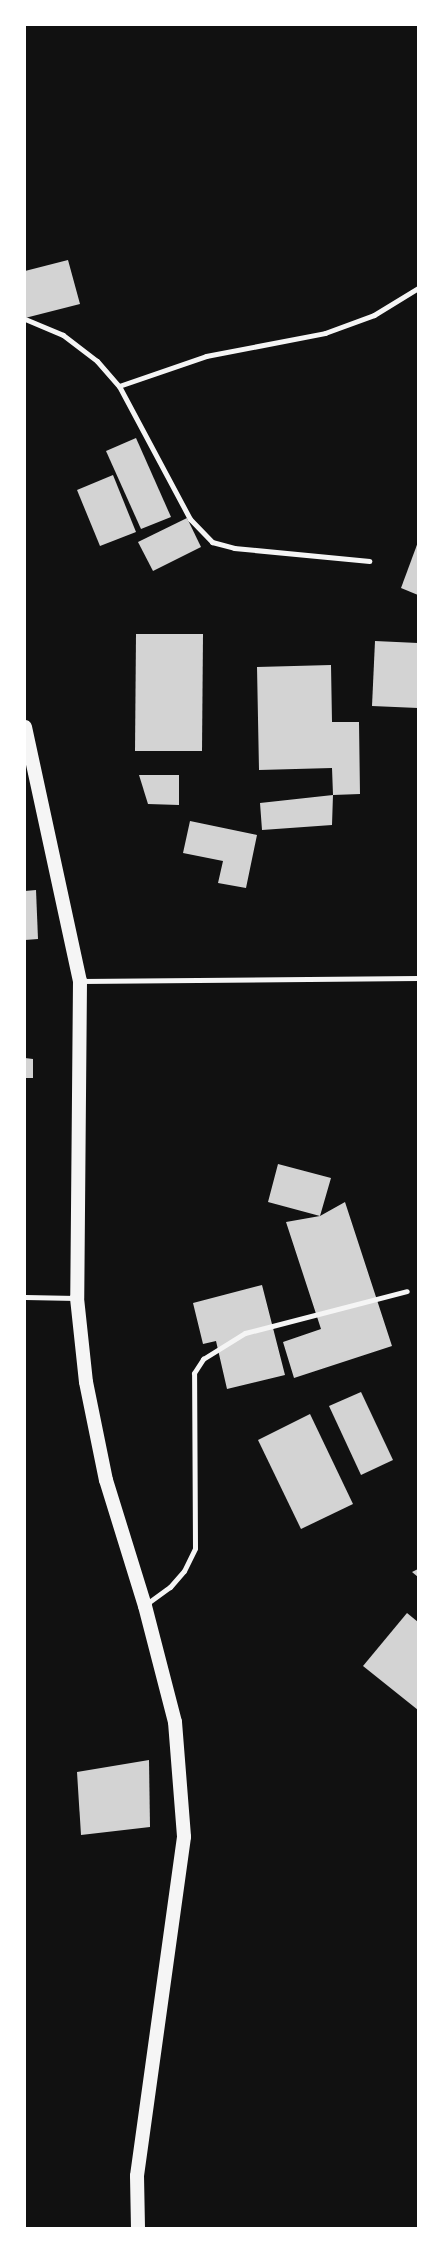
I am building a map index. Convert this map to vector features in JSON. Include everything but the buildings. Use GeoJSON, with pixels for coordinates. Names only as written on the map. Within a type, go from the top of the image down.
{"type":"FeatureCollection","features":[{"type":"Feature","properties":{"kind":"highway"},"geometry":{"type":"LineString","coordinates":[[25,727],[80,981],[77,1298],[86,1382],[106,1480],[145,1606],[175,1722],[184,1838],[136,2176],[138,2228]]}},
{"type":"Feature","properties":{"kind":"street"},"geometry":{"type":"LineString","coordinates":[[119,386],[206,356],[325,333],[374,314],[418,288]]}},
{"type":"Feature","properties":{"kind":"street"},"geometry":{"type":"LineString","coordinates":[[25,318],[63,334],[97,361],[119,386],[190,519],[212,542],[234,548],[369,561]]}},
{"type":"Feature","properties":{"kind":"street"},"geometry":{"type":"LineString","coordinates":[[80,981],[418,978]]}},
{"type":"Feature","properties":{"kind":"street"},"geometry":{"type":"LineString","coordinates":[[145,1606],[170,1587],[184,1571],[195,1548],[194,1373],[203,1359],[245,1333],[407,1291]]}},
{"type":"Feature","properties":{"kind":"street"},"geometry":{"type":"LineString","coordinates":[[25,1297],[77,1298]]}}]}
